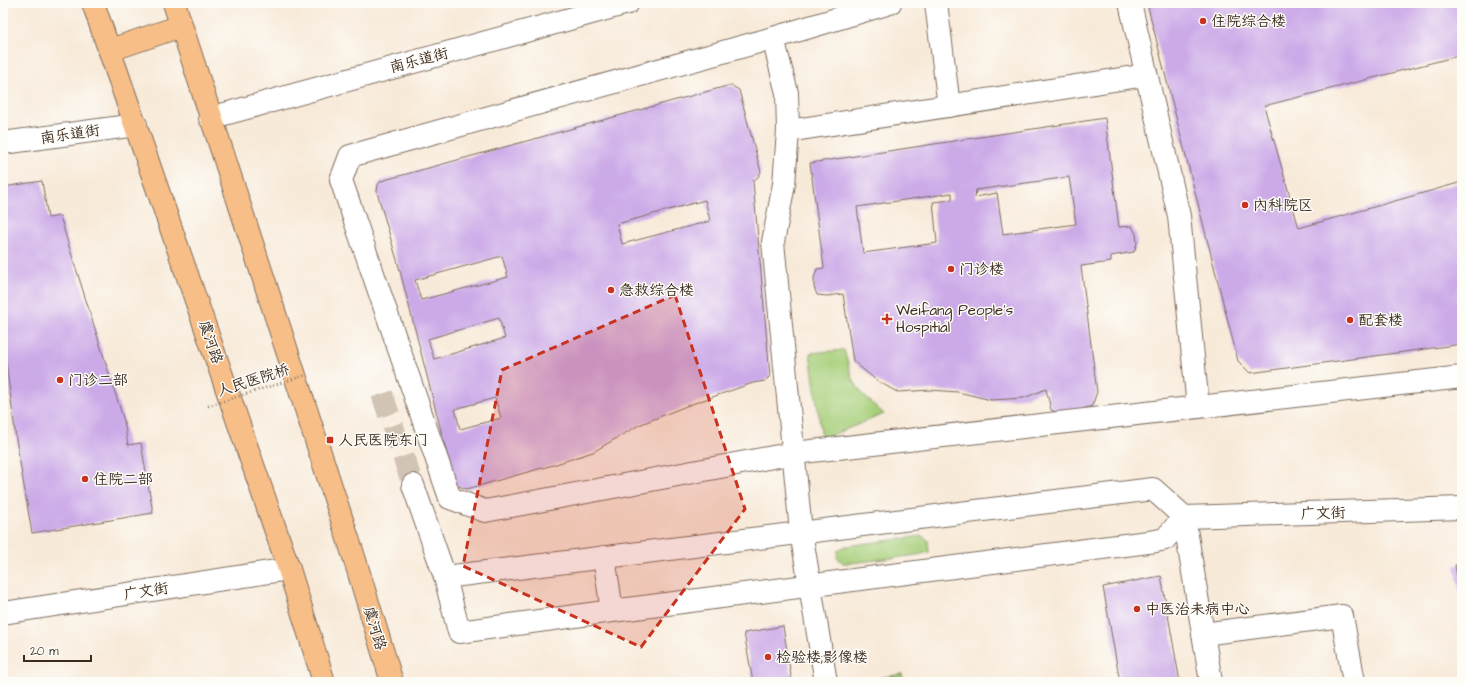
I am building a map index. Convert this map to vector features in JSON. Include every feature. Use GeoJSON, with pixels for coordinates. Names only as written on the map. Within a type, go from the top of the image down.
{"type":"FeatureCollection","features":[{"type":"Feature","properties":{"kind":"main road","name":"虞河路"},"geometry":{"type":"LineString","coordinates":[[93,3],[289,569],[324,682]]}},
{"type":"Feature","properties":{"kind":"main road","name":"虞河路"},"geometry":{"type":"LineString","coordinates":[[174,3],[210,118],[354,557],[392,682]]}},
{"type":"Feature","properties":{"kind":"main road"},"geometry":{"type":"LineString","coordinates":[[110,50],[181,26]]}},
{"type":"Feature","properties":{"kind":"street","name":"南乐道街"},"geometry":{"type":"LineString","coordinates":[[210,118],[628,3]]}},
{"type":"Feature","properties":{"kind":"street"},"geometry":{"type":"LineString","coordinates":[[890,3],[773,38],[350,156],[341,180],[450,498],[486,511],[794,453],[1462,377]]}},
{"type":"Feature","properties":{"kind":"street"},"geometry":{"type":"LineString","coordinates":[[1130,3],[1179,216],[1198,407]]}},
{"type":"Feature","properties":{"kind":"street"},"geometry":{"type":"LineString","coordinates":[[942,5],[950,106]]}},
{"type":"Feature","properties":{"kind":"street"},"geometry":{"type":"LineString","coordinates":[[773,38],[787,93],[788,131],[784,184],[773,242],[801,532],[826,682]]}},
{"type":"Feature","properties":{"kind":"street"},"geometry":{"type":"LineString","coordinates":[[788,131],[1146,75]]}},
{"type":"Feature","properties":{"kind":"street","name":"南乐道街"},"geometry":{"type":"LineString","coordinates":[[3,143],[136,125]]}},
{"type":"Feature","properties":{"kind":"street"},"geometry":{"type":"LineString","coordinates":[[414,485],[445,577],[459,632],[1165,539],[1184,517]]}},
{"type":"Feature","properties":{"kind":"street"},"geometry":{"type":"LineString","coordinates":[[445,577],[1153,489],[1184,517],[1211,682]]}},
{"type":"Feature","properties":{"kind":"street","name":"广文街"},"geometry":{"type":"LineString","coordinates":[[1184,517],[1462,508]]}},
{"type":"Feature","properties":{"kind":"street"},"geometry":{"type":"LineString","coordinates":[[604,557],[612,611]]}},
{"type":"Feature","properties":{"kind":"street","name":"广文街"},"geometry":{"type":"LineString","coordinates":[[3,613],[289,569]]}},
{"type":"Feature","properties":{"kind":"street"},"geometry":{"type":"LineString","coordinates":[[1203,634],[1342,616],[1354,682]]}},
{"type":"Feature","properties":{"kind":"path","name":"人民医院桥"},"geometry":{"type":"LineString","coordinates":[[208,406],[306,375]]}},
{"type":"Feature","properties":{"kind":"highlighted area"},"geometry":{"type":"Polygon","coordinates":[[[675,295],[745,509],[641,647],[463,566],[502,370],[675,295]]]}},
{"type":"Feature","properties":{"kind":"green space"},"geometry":{"type":"Polygon","coordinates":[[[844,350],[853,380],[863,395],[884,414],[822,439],[810,353],[844,350]]]}},
{"type":"Feature","properties":{"kind":"green space"},"geometry":{"type":"Polygon","coordinates":[[[922,536],[928,540],[929,552],[918,555],[851,563],[843,563],[837,557],[838,550],[846,546],[922,536]]]}},
{"type":"Feature","properties":{"kind":"green space"},"geometry":{"type":"Polygon","coordinates":[[[902,674],[904,682],[855,682],[902,674]]]}},
{"type":"Feature","properties":{"kind":"building","name":"内科院区"},"geometry":{"type":"Polygon","coordinates":[[[1147,3],[1462,3],[1462,55],[1264,106],[1299,228],[1462,182],[1462,344],[1250,373],[1238,361],[1147,3]]]}},
{"type":"Feature","properties":{"kind":"building","name":"急救综合楼"},"geometry":{"type":"Polygon","coordinates":[[[727,86],[732,86],[739,90],[761,172],[753,181],[770,376],[765,381],[753,383],[689,405],[639,425],[593,452],[553,465],[467,489],[455,485],[399,267],[377,192],[378,185],[381,181],[727,86]],[[705,200],[617,224],[622,244],[710,221],[705,200]],[[502,256],[415,280],[421,300],[508,277],[502,256]],[[499,318],[428,339],[434,359],[505,338],[499,318]],[[495,398],[455,409],[460,429],[501,418],[495,398]]]}},
{"type":"Feature","properties":{"kind":"building","name":"门诊楼"},"geometry":{"type":"Polygon","coordinates":[[[1105,118],[1119,227],[1132,226],[1136,234],[1137,243],[1134,252],[1111,256],[1111,262],[1081,266],[1097,392],[1092,406],[1085,408],[1083,415],[1058,413],[1051,410],[1046,389],[1024,398],[991,400],[958,392],[931,390],[897,392],[876,380],[853,361],[843,294],[827,296],[817,295],[814,287],[814,278],[817,269],[824,268],[810,163],[1105,118]],[[1069,177],[976,190],[975,197],[997,193],[1003,234],[1076,224],[1069,177]],[[952,193],[857,207],[863,253],[937,243],[933,202],[952,200],[952,193]]]}},
{"type":"Feature","properties":{"kind":"building"},"geometry":{"type":"Polygon","coordinates":[[[42,181],[48,218],[60,216],[124,421],[128,445],[141,443],[153,513],[32,533],[16,439],[3,338],[3,187],[42,181]]]}},
{"type":"Feature","properties":{"kind":"building"},"geometry":{"type":"Polygon","coordinates":[[[1455,565],[1462,565],[1461,599],[1455,565]]]}},
{"type":"Feature","properties":{"kind":"building","name":"中医治未病中心"},"geometry":{"type":"Polygon","coordinates":[[[1161,576],[1180,682],[1120,682],[1103,587],[1161,576]]]}},
{"type":"Feature","properties":{"kind":"building","name":"检验楼;影像楼"},"geometry":{"type":"Polygon","coordinates":[[[783,626],[792,682],[753,682],[744,633],[783,626]]]}},
{"type":"Feature","properties":{"kind":"tunnel"},"geometry":{"type":"LineString","coordinates":[[382,394],[413,485]]}},
{"type":"Feature","properties":{"kind":"place","name":"住院综合楼"},"geometry":{"type":"Point","coordinates":[1203,21]}},
{"type":"Feature","properties":{"kind":"place","name":"内科院区"},"geometry":{"type":"Point","coordinates":[1245,205]}},
{"type":"Feature","properties":{"kind":"place","name":"门诊楼"},"geometry":{"type":"Point","coordinates":[951,269]}},
{"type":"Feature","properties":{"kind":"place","name":"急救综合楼"},"geometry":{"type":"Point","coordinates":[611,290]}},
{"type":"Feature","properties":{"kind":"place","name":"Weifang People's Hospitial"},"geometry":{"type":"Point","coordinates":[887,319]}},
{"type":"Feature","properties":{"kind":"place","name":"配套楼"},"geometry":{"type":"Point","coordinates":[1350,320]}},
{"type":"Feature","properties":{"kind":"place","name":"门诊二部"},"geometry":{"type":"Point","coordinates":[60,380]}},
{"type":"Feature","properties":{"kind":"place","name":"人民医院东门"},"geometry":{"type":"Point","coordinates":[330,440]}},
{"type":"Feature","properties":{"kind":"place","name":"住院二部"},"geometry":{"type":"Point","coordinates":[85,479]}},
{"type":"Feature","properties":{"kind":"place","name":"中医治未病中心"},"geometry":{"type":"Point","coordinates":[1137,609]}},
{"type":"Feature","properties":{"kind":"place","name":"检验楼;影像楼"},"geometry":{"type":"Point","coordinates":[768,657]}}]}
